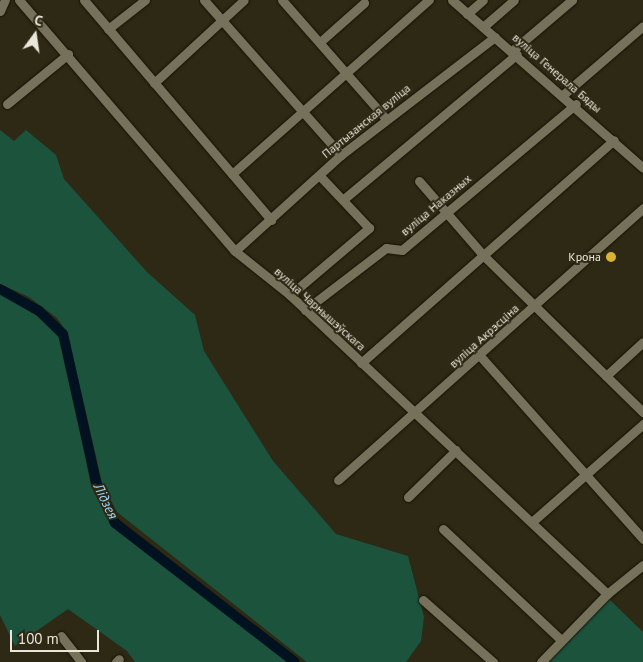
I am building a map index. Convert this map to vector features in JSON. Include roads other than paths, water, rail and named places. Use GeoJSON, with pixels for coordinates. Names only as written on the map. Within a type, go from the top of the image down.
{"type":"FeatureCollection","features":[{"type":"Feature","properties":{"kind":"street"},"geometry":{"type":"LineString","coordinates":[[0,11],[5,0]]}},
{"type":"Feature","properties":{"kind":"street","name":"вуліца Чарнышэўскага"},"geometry":{"type":"LineString","coordinates":[[19,0],[68,54],[235,251],[290,295],[533,521],[606,594]]}},
{"type":"Feature","properties":{"kind":"street"},"geometry":{"type":"LineString","coordinates":[[84,0],[271,220]]}},
{"type":"Feature","properties":{"kind":"street"},"geometry":{"type":"LineString","coordinates":[[108,29],[145,0]]}},
{"type":"Feature","properties":{"kind":"street"},"geometry":{"type":"LineString","coordinates":[[204,0],[341,155]]}},
{"type":"Feature","properties":{"kind":"street"},"geometry":{"type":"LineString","coordinates":[[154,83],[244,0]]}},
{"type":"Feature","properties":{"kind":"street"},"geometry":{"type":"LineString","coordinates":[[232,174],[429,0]]}},
{"type":"Feature","properties":{"kind":"street","name":"вуліца Генерала Бяды"},"geometry":{"type":"LineString","coordinates":[[452,0],[576,104],[643,168]]}},
{"type":"Feature","properties":{"kind":"street"},"geometry":{"type":"LineString","coordinates":[[467,14],[483,0]]}},
{"type":"Feature","properties":{"kind":"street"},"geometry":{"type":"LineString","coordinates":[[482,27],[514,0]]}},
{"type":"Feature","properties":{"kind":"street"},"geometry":{"type":"LineString","coordinates":[[345,198],[572,0]]}},
{"type":"Feature","properties":{"kind":"street"},"geometry":{"type":"LineString","coordinates":[[287,2],[386,119]]}},
{"type":"Feature","properties":{"kind":"street"},"geometry":{"type":"LineString","coordinates":[[320,42],[364,3]]}},
{"type":"Feature","properties":{"kind":"street"},"geometry":{"type":"LineString","coordinates":[[564,94],[643,26]]}},
{"type":"Feature","properties":{"kind":"street","name":"Партызанская вуліца"},"geometry":{"type":"LineString","coordinates":[[235,251],[341,155],[495,37]]}},
{"type":"Feature","properties":{"kind":"street"},"geometry":{"type":"LineString","coordinates":[[7,104],[68,54]]}},
{"type":"Feature","properties":{"kind":"street","name":"вуліца Наказных"},"geometry":{"type":"LineString","coordinates":[[304,310],[386,248],[402,250],[576,104]]}},
{"type":"Feature","properties":{"kind":"street"},"geometry":{"type":"LineString","coordinates":[[361,363],[614,140]]}},
{"type":"Feature","properties":{"kind":"street"},"geometry":{"type":"LineString","coordinates":[[290,295],[369,228],[345,198],[320,176]]}},
{"type":"Feature","properties":{"kind":"street"},"geometry":{"type":"LineString","coordinates":[[420,181],[484,256],[643,412]]}},
{"type":"Feature","properties":{"kind":"street","name":"вуліца Акрэсціна"},"geometry":{"type":"LineString","coordinates":[[338,480],[481,357],[643,208]]}},
{"type":"Feature","properties":{"kind":"street"},"geometry":{"type":"LineString","coordinates":[[606,376],[643,342]]}},
{"type":"Feature","properties":{"kind":"street"},"geometry":{"type":"LineString","coordinates":[[481,357],[643,539]]}},
{"type":"Feature","properties":{"kind":"street"},"geometry":{"type":"LineString","coordinates":[[533,521],[643,424]]}},
{"type":"Feature","properties":{"kind":"street"},"geometry":{"type":"LineString","coordinates":[[408,497],[456,450]]}},
{"type":"Feature","properties":{"kind":"street"},"geometry":{"type":"LineString","coordinates":[[443,529],[560,639]]}},
{"type":"Feature","properties":{"kind":"street"},"geometry":{"type":"LineString","coordinates":[[541,662],[560,639],[606,594],[643,565]]}},
{"type":"Feature","properties":{"kind":"street"},"geometry":{"type":"LineString","coordinates":[[423,600],[493,662]]}},
{"type":"Feature","properties":{"kind":"street"},"geometry":{"type":"LineString","coordinates":[[61,636],[81,662]]}},
{"type":"Feature","properties":{"kind":"waterway","name":"Лідзея"},"geometry":{"type":"LineString","coordinates":[[0,289],[39,311],[63,334],[96,482],[115,523],[295,662]]}},
{"type":"Feature","properties":{"kind":"place","name":"Крона"},"geometry":{"type":"Point","coordinates":[611,257]}}]}
